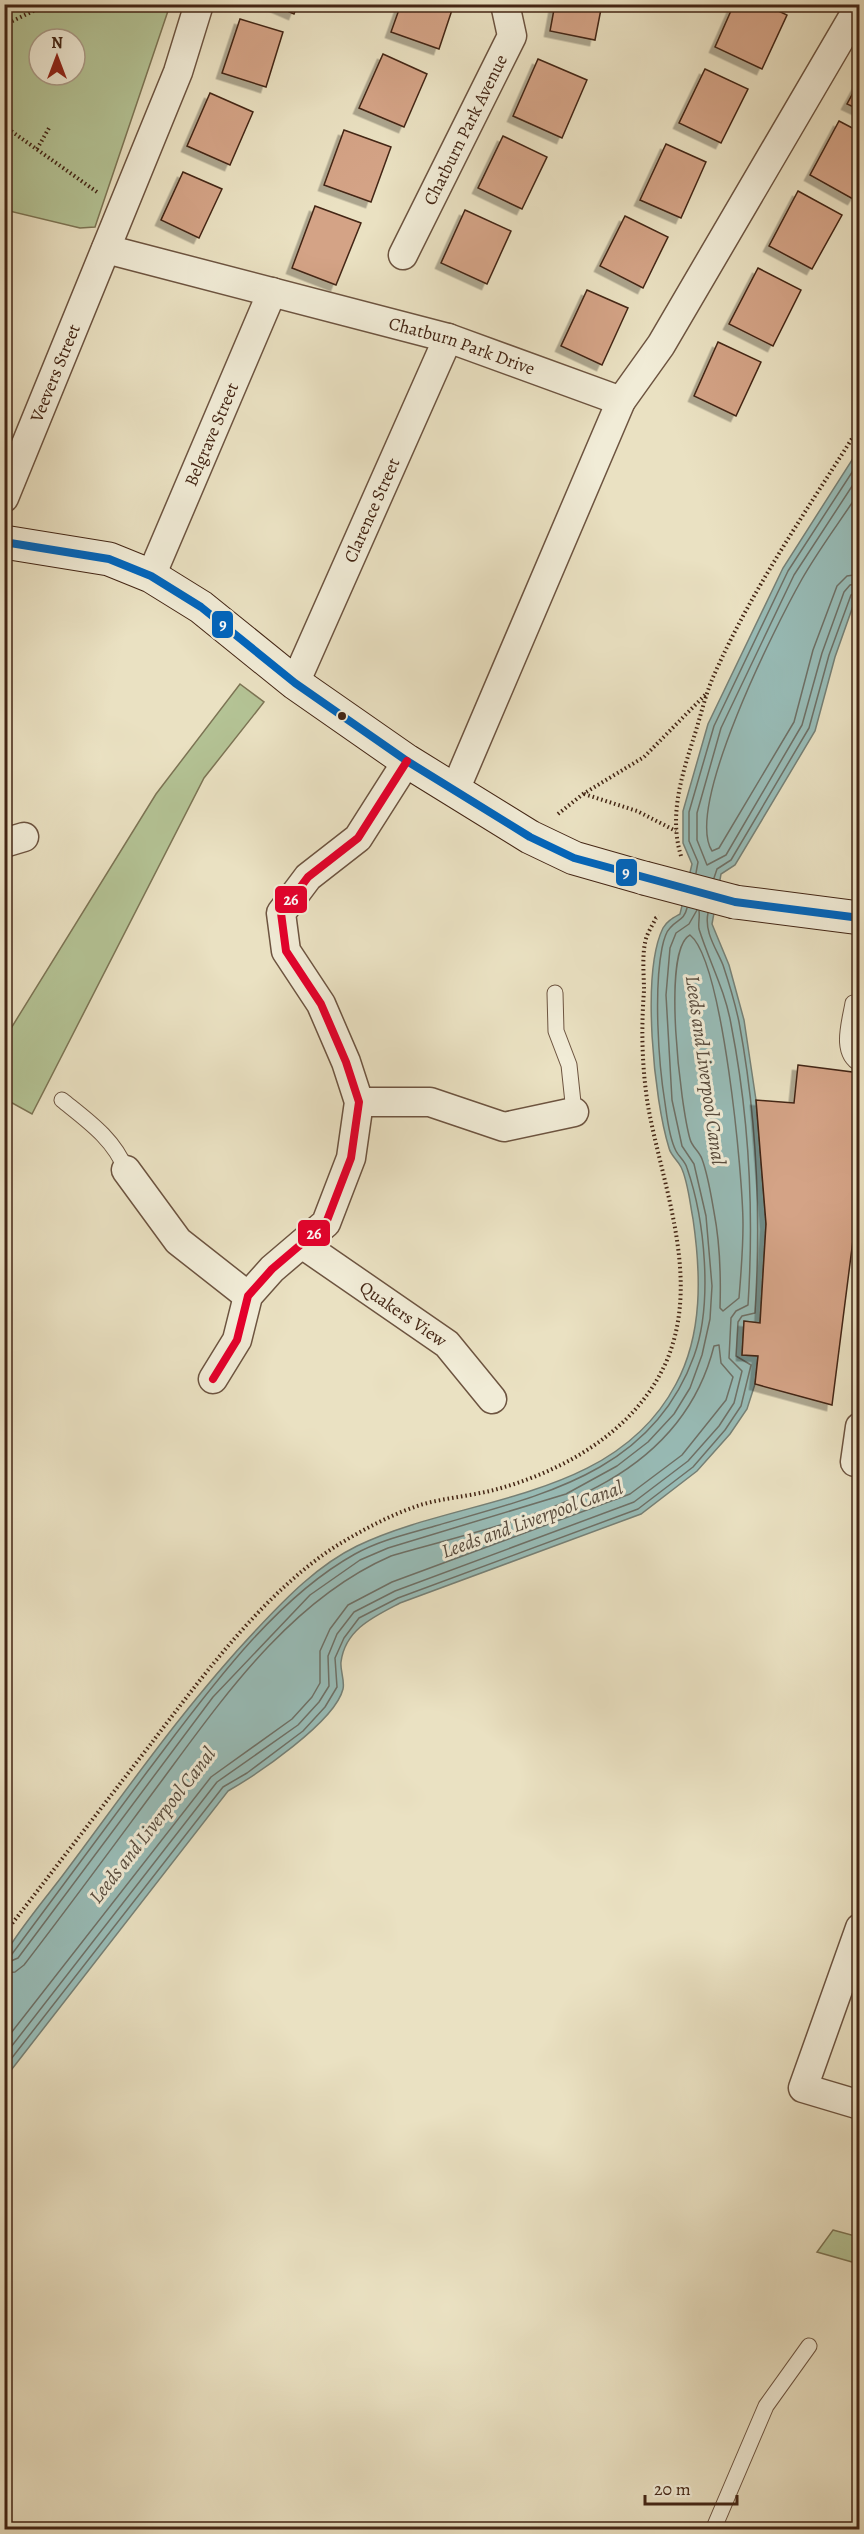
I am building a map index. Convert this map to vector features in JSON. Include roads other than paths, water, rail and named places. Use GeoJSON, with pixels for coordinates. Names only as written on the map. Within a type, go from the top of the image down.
{"type":"FeatureCollection","features":[{"type":"Feature","properties":{"kind":"main road"},"geometry":{"type":"LineString","coordinates":[[4,542],[109,559],[151,576],[201,607],[295,683],[407,761],[530,837],[574,858],[735,902],[860,918]]}},
{"type":"Feature","properties":{"kind":"street"},"geometry":{"type":"LineString","coordinates":[[106,249],[178,72],[199,4]]}},
{"type":"Feature","properties":{"kind":"street","name":"Chatburn Park Avenue"},"geometry":{"type":"LineString","coordinates":[[403,255],[513,36],[505,4]]}},
{"type":"Feature","properties":{"kind":"street"},"geometry":{"type":"LineString","coordinates":[[455,790],[621,401],[661,345],[860,5]]}},
{"type":"Feature","properties":{"kind":"street","name":"Chatburn Park Drive"},"geometry":{"type":"LineString","coordinates":[[106,249],[448,338],[621,401]]}},
{"type":"Feature","properties":{"kind":"street","name":"Veevers Street"},"geometry":{"type":"LineString","coordinates":[[6,492],[106,249]]}},
{"type":"Feature","properties":{"kind":"street","name":"Belgrave Street"},"geometry":{"type":"LineString","coordinates":[[151,576],[272,292]]}},
{"type":"Feature","properties":{"kind":"street","name":"Clarence Street"},"geometry":{"type":"LineString","coordinates":[[295,683],[448,338]]}},
{"type":"Feature","properties":{"kind":"street"},"geometry":{"type":"LineString","coordinates":[[213,1379],[237,1340],[248,1296],[272,1269],[326,1223],[351,1158],[359,1102],[346,1062],[321,1004],[285,951],[281,913],[308,877],[358,838],[407,761]]}},
{"type":"Feature","properties":{"kind":"street"},"geometry":{"type":"LineString","coordinates":[[359,1102],[430,1102],[504,1127],[574,1112]]}},
{"type":"Feature","properties":{"kind":"street"},"geometry":{"type":"LineString","coordinates":[[126,1170],[178,1241],[248,1296]]}},
{"type":"Feature","properties":{"kind":"street","name":"Quakers View"},"geometry":{"type":"LineString","coordinates":[[302,1245],[447,1344],[492,1399]]}},
{"type":"Feature","properties":{"kind":"street"},"geometry":{"type":"LineString","coordinates":[[855,1462],[860,1427]]}},
{"type":"Feature","properties":{"kind":"street"},"geometry":{"type":"LineString","coordinates":[[860,1928],[803,2088],[860,2105]]}},
{"type":"Feature","properties":{"kind":"lane"},"geometry":{"type":"LineString","coordinates":[[555,993],[556,1031],[569,1065],[574,1112]]}},
{"type":"Feature","properties":{"kind":"lane"},"geometry":{"type":"LineString","coordinates":[[853,1003],[847,1048],[855,1063],[860,1064]]}},
{"type":"Feature","properties":{"kind":"lane"},"geometry":{"type":"LineString","coordinates":[[62,1100],[97,1128],[111,1143],[118,1151],[126,1170]]}},
{"type":"Feature","properties":{"kind":"lane"},"geometry":{"type":"LineString","coordinates":[[713,2529],[766,2406],[809,2346]]}},
{"type":"Feature","properties":{"kind":"water","name":"Leeds and Liverpool Canal"},"geometry":{"type":"Polygon","coordinates":[[[859,449],[859,589],[835,657],[815,731],[735,865],[721,874],[712,924],[729,965],[744,1020],[756,1100],[766,1224],[760,1323],[744,1321],[742,1355],[758,1356],[755,1384],[747,1409],[730,1434],[697,1471],[641,1514],[400,1603],[371,1619],[355,1632],[348,1641],[341,1662],[343,1689],[326,1717],[293,1746],[228,1791],[5,2078],[4,1963],[8,1949],[181,1718],[268,1617],[316,1572],[357,1546],[399,1529],[533,1490],[576,1474],[615,1452],[649,1423],[676,1384],[685,1365],[695,1324],[698,1303],[698,1261],[687,1186],[681,1167],[669,1148],[659,1100],[651,1005],[656,948],[663,928],[680,914],[692,864],[683,843],[683,811],[708,724],[783,568],[859,449]]]}}]}
